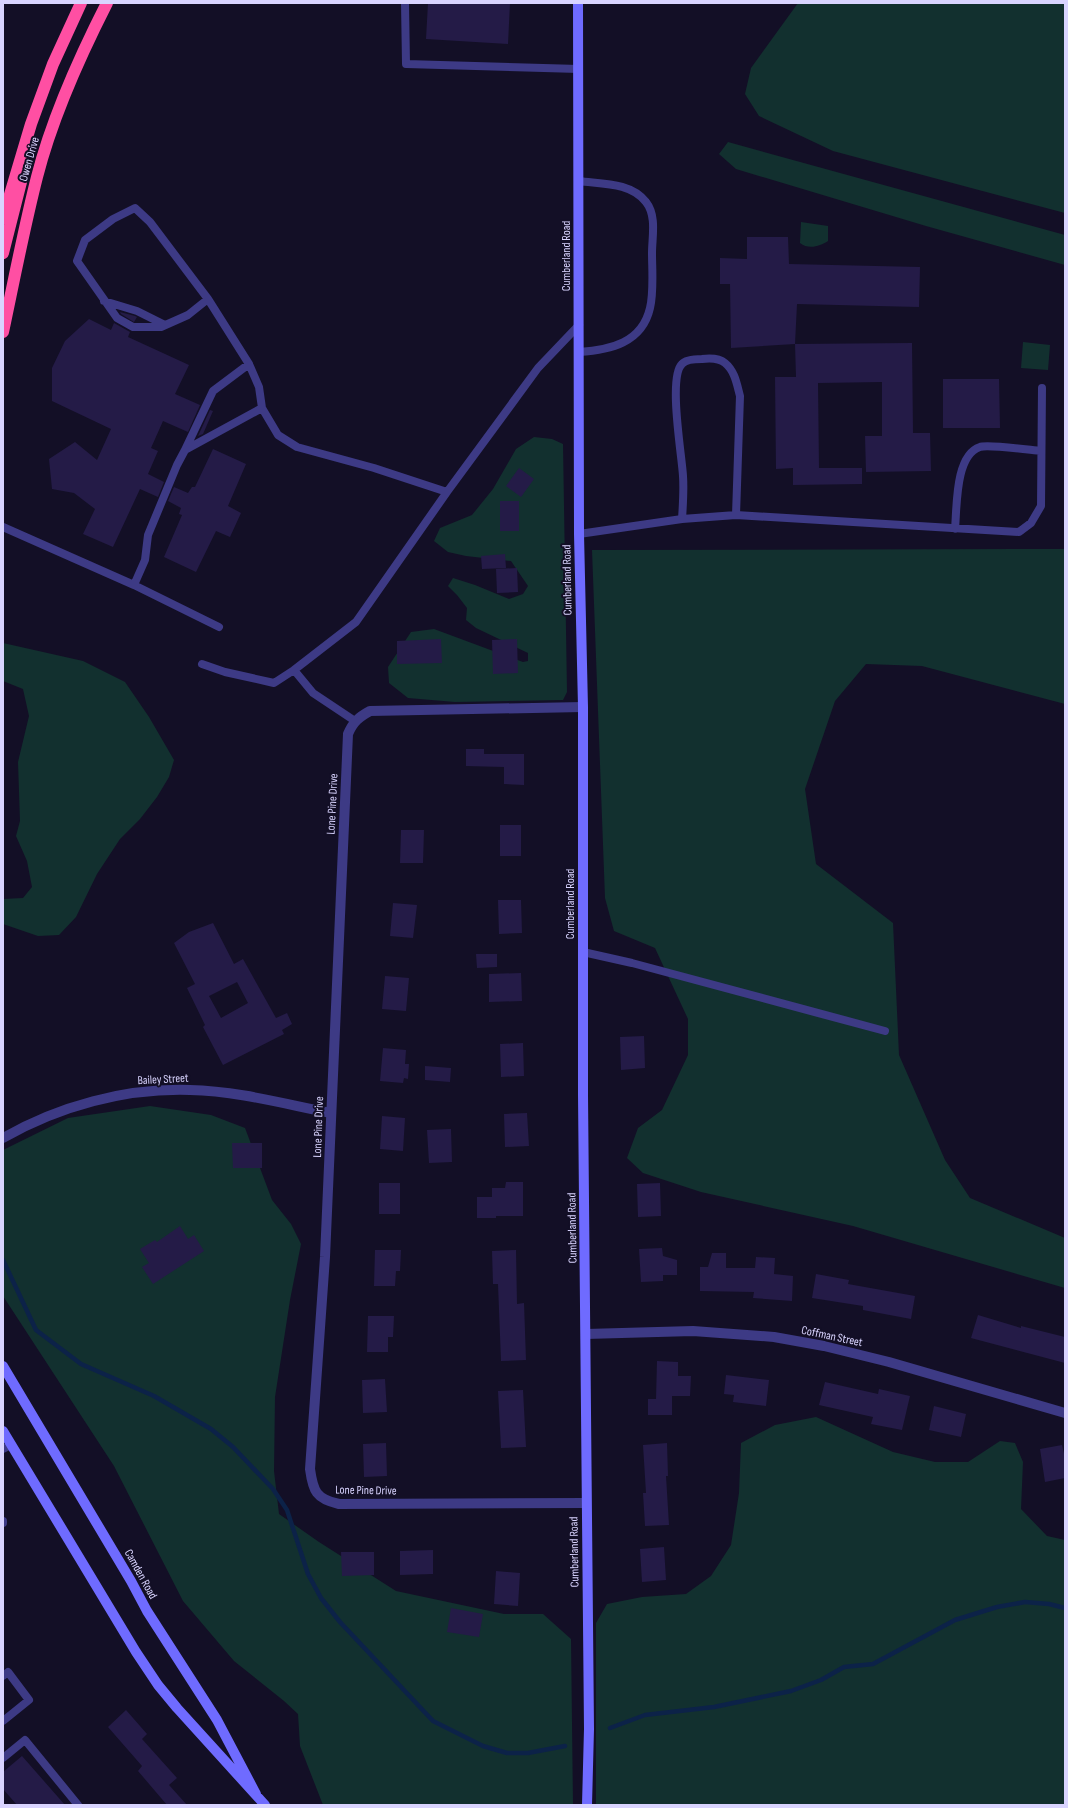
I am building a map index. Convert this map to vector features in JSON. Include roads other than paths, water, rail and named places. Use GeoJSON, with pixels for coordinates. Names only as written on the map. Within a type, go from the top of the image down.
{"type":"FeatureCollection","features":[{"type":"Feature","properties":{"kind":"highway","name":"Owen Drive"},"geometry":{"type":"LineString","coordinates":[[3,218],[23,147],[53,64],[81,3]]}},
{"type":"Feature","properties":{"kind":"highway","name":"Owen Drive"},"geometry":{"type":"LineString","coordinates":[[4,323],[37,177],[48,141],[84,47],[107,3]]}},
{"type":"Feature","properties":{"kind":"highway"},"geometry":{"type":"LineString","coordinates":[[3,253],[21,186],[23,147]]}},
{"type":"Feature","properties":{"kind":"main road","name":"Cumberland Road"},"geometry":{"type":"LineString","coordinates":[[578,3],[579,534],[583,707],[586,1503],[589,1729],[587,1805]]}},
{"type":"Feature","properties":{"kind":"main road","name":"Camden Road"},"geometry":{"type":"LineString","coordinates":[[3,1366],[131,1581],[147,1611],[217,1720],[256,1794]]}},
{"type":"Feature","properties":{"kind":"main road","name":"Camden Road"},"geometry":{"type":"LineString","coordinates":[[3,1431],[7,1447],[158,1685],[193,1728],[265,1805]]}},
{"type":"Feature","properties":{"kind":"street"},"geometry":{"type":"LineString","coordinates":[[355,721],[358,717],[370,711],[380,710],[583,707]]}},
{"type":"Feature","properties":{"kind":"street","name":"Lone Pine Drive"},"geometry":{"type":"LineString","coordinates":[[355,721],[348,734],[325,1257],[310,1469],[315,1491],[326,1502],[339,1504],[586,1503]]}},
{"type":"Feature","properties":{"kind":"street","name":"Bailey Street"},"geometry":{"type":"LineString","coordinates":[[3,1138],[55,1113],[96,1100],[142,1092],[190,1090],[222,1093],[331,1113]]}},
{"type":"Feature","properties":{"kind":"street","name":"Coffman Street"},"geometry":{"type":"LineString","coordinates":[[586,1334],[700,1332],[774,1337],[824,1346],[889,1362],[1065,1413]]}},
{"type":"Feature","properties":{"kind":"lane"},"geometry":{"type":"LineString","coordinates":[[406,3],[406,64],[578,69]]}},
{"type":"Feature","properties":{"kind":"lane"},"geometry":{"type":"LineString","coordinates":[[579,181],[629,189],[647,203],[653,220],[650,306],[646,321],[627,341],[604,350],[579,352]]}},
{"type":"Feature","properties":{"kind":"lane"},"geometry":{"type":"LineString","coordinates":[[208,299],[188,315],[161,327],[133,327],[117,318],[77,261],[85,240],[113,219],[134,208],[150,222],[208,299],[249,364],[259,387],[262,408],[278,434],[297,448],[389,473],[447,492]]}},
{"type":"Feature","properties":{"kind":"lane"},"geometry":{"type":"LineString","coordinates":[[104,301],[137,311],[166,325]]}},
{"type":"Feature","properties":{"kind":"lane"},"geometry":{"type":"LineString","coordinates":[[202,664],[225,672],[274,683],[294,670],[356,622],[447,492],[538,368],[579,325]]}},
{"type":"Feature","properties":{"kind":"lane"},"geometry":{"type":"LineString","coordinates":[[682,519],[684,476],[676,402],[676,385],[681,364],[703,358],[721,360],[727,364],[737,382],[740,396],[736,514]]}},
{"type":"Feature","properties":{"kind":"lane"},"geometry":{"type":"LineString","coordinates":[[134,585],[145,560],[148,535],[177,465],[213,391],[249,364]]}},
{"type":"Feature","properties":{"kind":"lane"},"geometry":{"type":"LineString","coordinates":[[579,534],[682,519],[736,514],[1019,532],[1031,523],[1041,506],[1042,388]]}},
{"type":"Feature","properties":{"kind":"lane"},"geometry":{"type":"LineString","coordinates":[[185,450],[262,408]]}},
{"type":"Feature","properties":{"kind":"lane"},"geometry":{"type":"LineString","coordinates":[[955,528],[961,471],[972,451],[981,446],[1041,450]]}},
{"type":"Feature","properties":{"kind":"lane"},"geometry":{"type":"LineString","coordinates":[[3,526],[134,585],[219,627]]}},
{"type":"Feature","properties":{"kind":"lane"},"geometry":{"type":"LineString","coordinates":[[294,670],[313,693],[355,721]]}},
{"type":"Feature","properties":{"kind":"lane"},"geometry":{"type":"LineString","coordinates":[[583,952],[632,963],[885,1031]]}},
{"type":"Feature","properties":{"kind":"lane"},"geometry":{"type":"LineString","coordinates":[[3,1676],[8,1672],[29,1700],[3,1721]]}},
{"type":"Feature","properties":{"kind":"lane"},"geometry":{"type":"LineString","coordinates":[[3,1758],[25,1740],[78,1805]]}},
{"type":"Feature","properties":{"kind":"waterway"},"geometry":{"type":"LineString","coordinates":[[3,1260],[36,1330],[81,1364],[154,1396],[211,1429],[233,1447],[273,1489],[287,1510],[308,1574],[321,1598],[340,1622],[433,1721],[483,1746],[507,1753],[528,1753],[565,1746]]}},
{"type":"Feature","properties":{"kind":"waterway"},"geometry":{"type":"LineString","coordinates":[[610,1728],[645,1715],[714,1707],[791,1691],[821,1680],[844,1667],[873,1664],[955,1620],[997,1607],[1025,1602],[1049,1604],[1065,1608]]}}]}
